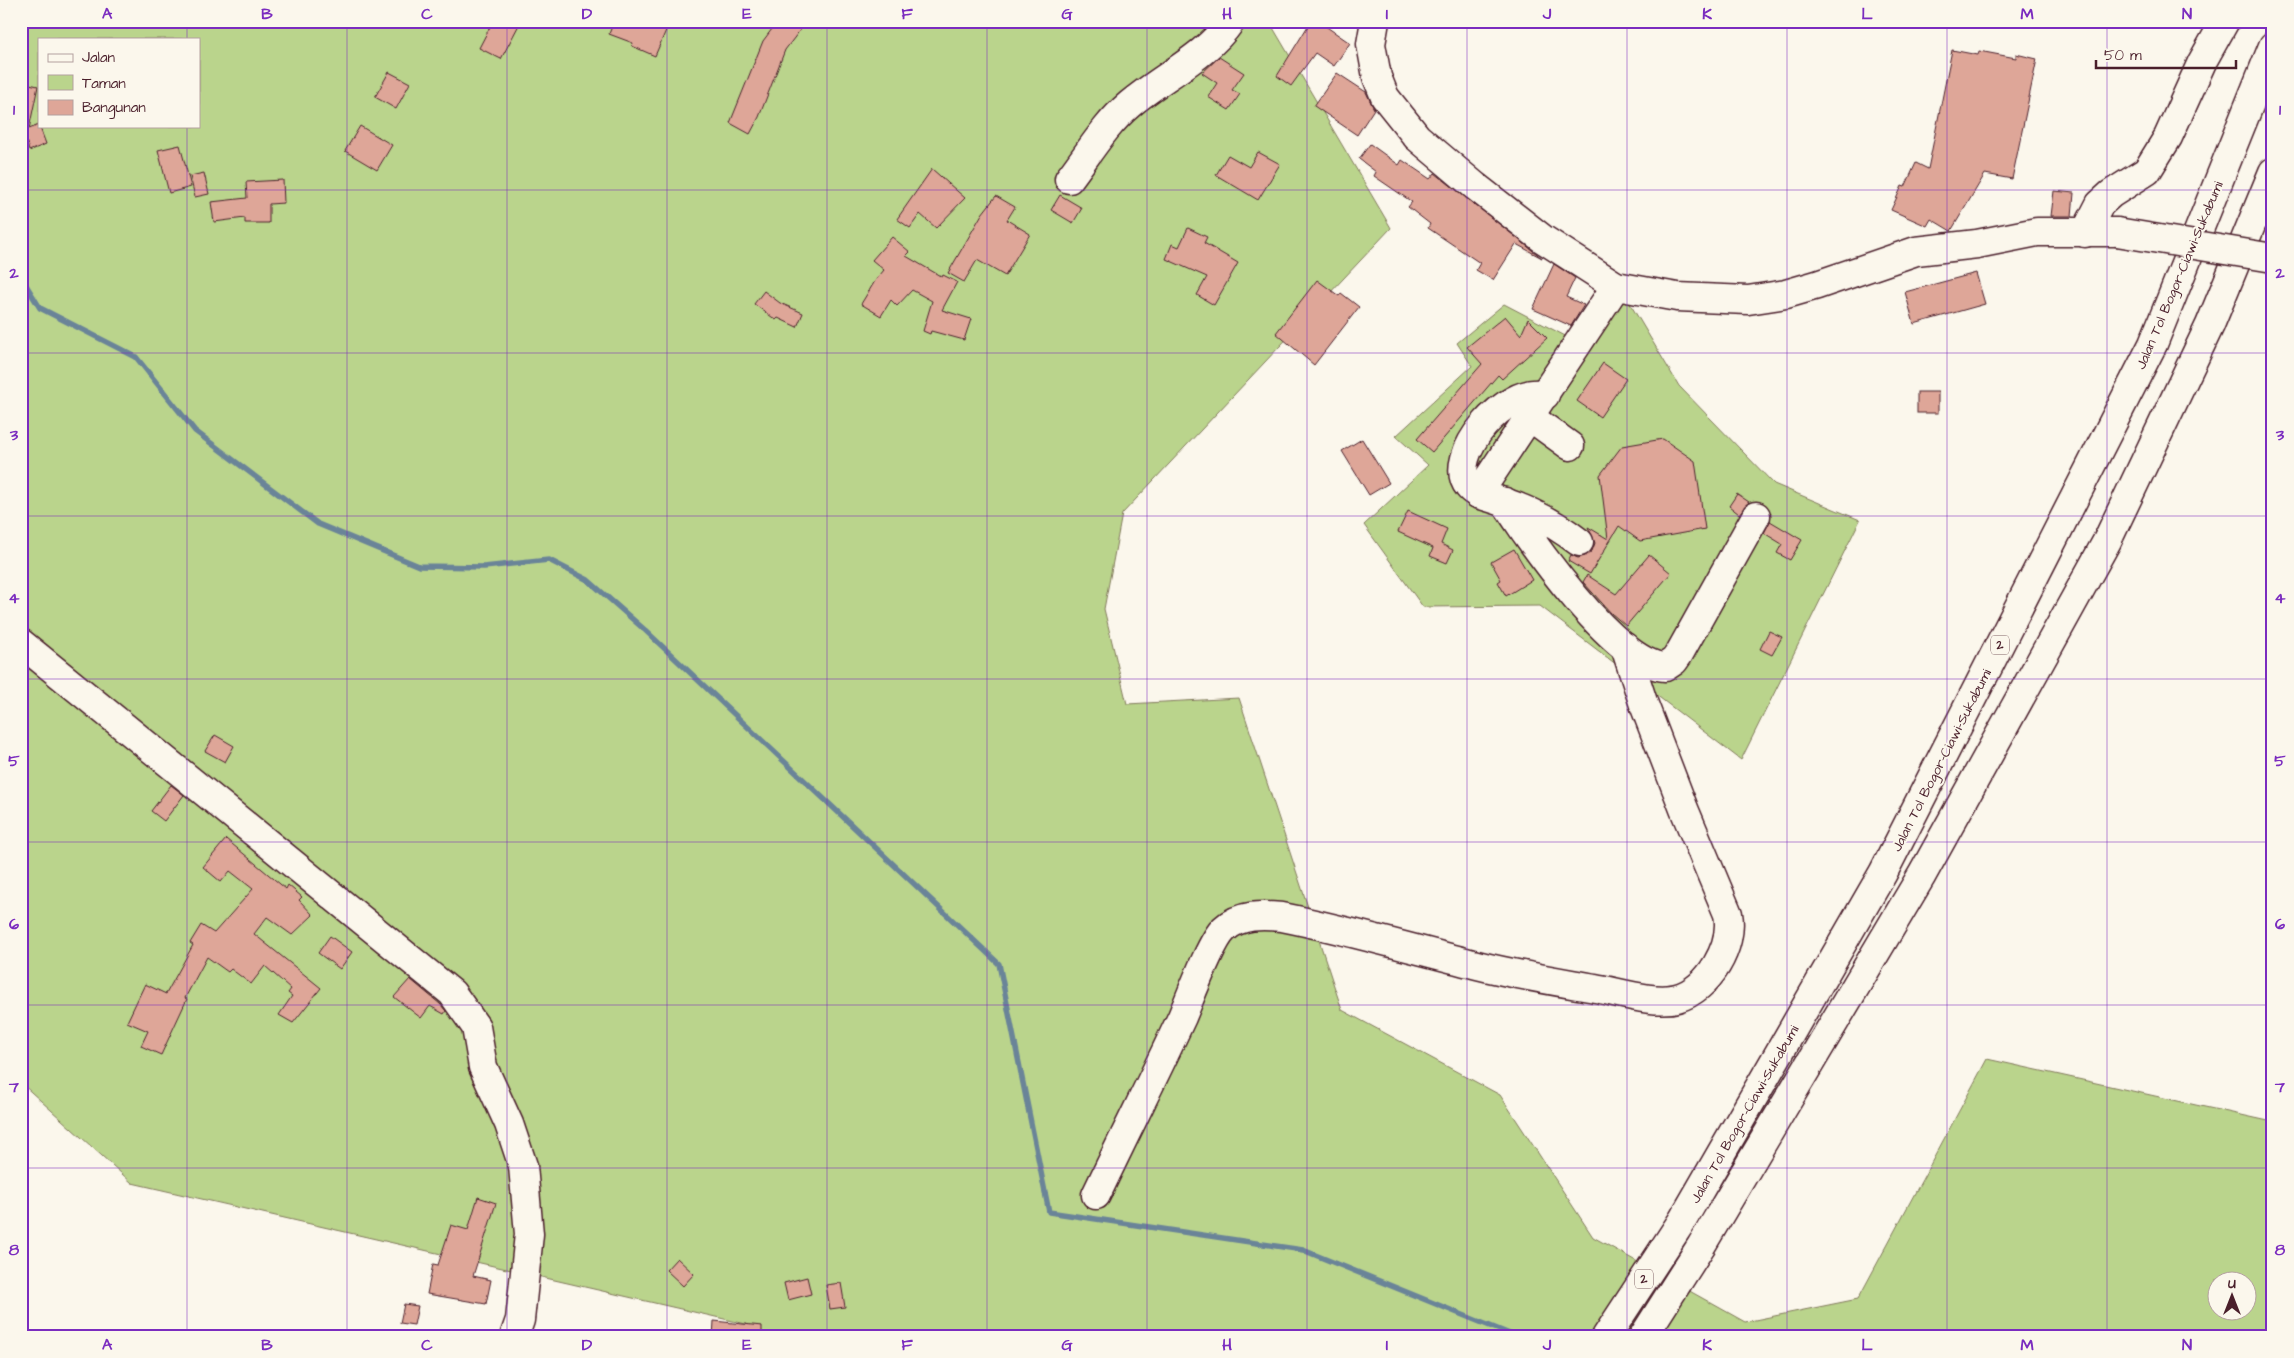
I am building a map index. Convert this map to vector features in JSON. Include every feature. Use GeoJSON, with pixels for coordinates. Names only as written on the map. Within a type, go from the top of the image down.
{"type":"FeatureCollection","features":[{"type":"Feature","properties":{"kind":"main road"},"geometry":{"type":"LineString","coordinates":[[1069,179],[1106,129],[1128,106],[1153,86],[1192,60],[1231,21]]}},
{"type":"Feature","properties":{"kind":"main road"},"geometry":{"type":"LineString","coordinates":[[1375,21],[1371,44],[1374,66],[1385,97],[1405,123],[1454,169],[1526,226],[1556,249],[1616,286],[1677,297],[1748,300],[1786,294],[1817,285],[1916,251],[1977,244],[2037,232],[2117,232],[2273,258]]}},
{"type":"Feature","properties":{"kind":"main road"},"geometry":{"type":"LineString","coordinates":[[2085,233],[2100,204],[2110,194],[2147,172],[2168,137],[2202,62],[2225,21]]}},
{"type":"Feature","properties":{"kind":"main road","name":"Jalan Tol Bogor–Ciawi–Sukabumi"},"geometry":{"type":"LineString","coordinates":[[1606,1337],[1682,1221],[1883,873],[2153,344],[2273,46]]}},
{"type":"Feature","properties":{"kind":"main road","name":"2"},"geometry":{"type":"LineString","coordinates":[[1643,1337],[1701,1246],[1922,875],[2108,541],[2210,325],[2273,172]]}},
{"type":"Feature","properties":{"kind":"main road"},"geometry":{"type":"LineString","coordinates":[[1478,494],[1616,286]]}},
{"type":"Feature","properties":{"kind":"main road"},"geometry":{"type":"LineString","coordinates":[[1545,395],[1537,392],[1525,394],[1510,401],[1490,418],[1470,445],[1465,460],[1465,475],[1469,487],[1478,494],[1505,502],[1555,523],[1579,542]]}},
{"type":"Feature","properties":{"kind":"main road"},"geometry":{"type":"LineString","coordinates":[[1530,417],[1570,446]]}},
{"type":"Feature","properties":{"kind":"main road"},"geometry":{"type":"LineString","coordinates":[[1505,502],[1564,584],[1596,620],[1625,647],[1653,665],[1665,667],[1674,662],[1756,516]]}},
{"type":"Feature","properties":{"kind":"main road"},"geometry":{"type":"LineString","coordinates":[[21,642],[452,993],[467,1011],[476,1027],[483,1067],[509,1124],[523,1166],[529,1234],[520,1320],[514,1337]]}},
{"type":"Feature","properties":{"kind":"main road"},"geometry":{"type":"LineString","coordinates":[[1096,1195],[1176,1030],[1215,942],[1226,927],[1241,920],[1265,915],[1282,917],[1506,972],[1652,998],[1676,998],[1702,982],[1725,951],[1730,933],[1728,914],[1684,809],[1643,702],[1625,647]]}},
{"type":"Feature","properties":{"kind":"green space"},"geometry":{"type":"Polygon","coordinates":[[[21,21],[1269,21],[1391,228],[1122,514],[1104,609],[1127,704],[1239,698],[1342,1010],[1500,1095],[1593,1237],[1745,1322],[1858,1299],[1987,1059],[2273,1122],[2273,1337],[759,1337],[746,1324],[132,1183],[21,1083],[21,21]]]}},
{"type":"Feature","properties":{"kind":"green space"},"geometry":{"type":"Polygon","coordinates":[[[1604,296],[1629,302],[1679,386],[1774,484],[1860,520],[1741,760],[1540,606],[1423,607],[1364,525],[1428,465],[1396,436],[1472,366],[1457,343],[1504,304],[1573,340],[1604,296]]]}},
{"type":"Feature","properties":{"kind":"building"},"geometry":{"type":"Polygon","coordinates":[[[493,21],[521,21],[501,59],[479,48],[493,21]]]}},
{"type":"Feature","properties":{"kind":"building"},"geometry":{"type":"Polygon","coordinates":[[[614,21],[670,21],[655,56],[632,46],[633,43],[609,34],[614,21]]]}},
{"type":"Feature","properties":{"kind":"building"},"geometry":{"type":"Polygon","coordinates":[[[778,21],[807,21],[785,50],[759,117],[750,134],[730,123],[763,41],[778,21]]]}},
{"type":"Feature","properties":{"kind":"building"},"geometry":{"type":"Polygon","coordinates":[[[1311,21],[1318,21],[1350,43],[1334,66],[1315,53],[1291,86],[1277,76],[1311,21]]]}},
{"type":"Feature","properties":{"kind":"building"},"geometry":{"type":"Polygon","coordinates":[[[1952,50],[1978,55],[1979,51],[2016,58],[2016,54],[2037,59],[2012,179],[1985,174],[1951,231],[1931,219],[1927,226],[1891,210],[1902,186],[1905,187],[1916,163],[1928,169],[1952,50]]]}},
{"type":"Feature","properties":{"kind":"building"},"geometry":{"type":"Polygon","coordinates":[[[1219,57],[1244,73],[1232,90],[1240,94],[1229,110],[1208,97],[1217,83],[1202,73],[1219,57]]]}},
{"type":"Feature","properties":{"kind":"building"},"geometry":{"type":"Polygon","coordinates":[[[389,72],[410,83],[396,109],[375,97],[389,72]]]}},
{"type":"Feature","properties":{"kind":"building"},"geometry":{"type":"Polygon","coordinates":[[[1337,73],[1366,92],[1374,109],[1357,135],[1314,106],[1337,73]]]}},
{"type":"Feature","properties":{"kind":"building"},"geometry":{"type":"Polygon","coordinates":[[[21,82],[38,86],[29,129],[38,125],[46,144],[29,151],[24,132],[21,132],[21,82]]]}},
{"type":"Feature","properties":{"kind":"building"},"geometry":{"type":"Polygon","coordinates":[[[360,126],[392,145],[377,170],[345,151],[360,126]]]}},
{"type":"Feature","properties":{"kind":"building"},"geometry":{"type":"Polygon","coordinates":[[[1370,144],[1399,165],[1402,160],[1430,179],[1435,173],[1542,258],[1516,244],[1493,280],[1476,270],[1480,263],[1428,228],[1430,224],[1408,207],[1412,202],[1374,176],[1376,172],[1359,159],[1370,144]]]}},
{"type":"Feature","properties":{"kind":"building"},"geometry":{"type":"Polygon","coordinates":[[[180,145],[191,187],[169,193],[158,150],[180,145]]]}},
{"type":"Feature","properties":{"kind":"building"},"geometry":{"type":"Polygon","coordinates":[[[1258,152],[1280,164],[1258,200],[1216,175],[1228,155],[1249,167],[1258,152]]]}},
{"type":"Feature","properties":{"kind":"building"},"geometry":{"type":"Polygon","coordinates":[[[932,169],[965,198],[936,228],[920,214],[910,228],[897,219],[932,169]]]}},
{"type":"Feature","properties":{"kind":"building"},"geometry":{"type":"Polygon","coordinates":[[[204,173],[209,194],[195,197],[190,176],[204,173]]]}},
{"type":"Feature","properties":{"kind":"building"},"geometry":{"type":"Polygon","coordinates":[[[283,180],[284,203],[269,204],[269,223],[245,223],[245,218],[214,222],[211,202],[247,198],[246,182],[283,180]]]}},
{"type":"Feature","properties":{"kind":"building"},"geometry":{"type":"Polygon","coordinates":[[[2054,191],[2074,193],[2072,216],[2051,216],[2054,191]]]}},
{"type":"Feature","properties":{"kind":"building"},"geometry":{"type":"Polygon","coordinates":[[[1060,195],[1082,208],[1073,223],[1051,210],[1060,195]]]}},
{"type":"Feature","properties":{"kind":"building"},"geometry":{"type":"Polygon","coordinates":[[[996,196],[1015,207],[1007,220],[1030,234],[1005,276],[977,260],[964,282],[948,273],[982,214],[996,196]]]}},
{"type":"Feature","properties":{"kind":"building"},"geometry":{"type":"Polygon","coordinates":[[[1188,228],[1207,237],[1204,243],[1238,263],[1214,305],[1197,295],[1207,277],[1166,259],[1172,244],[1179,247],[1188,228]]]}},
{"type":"Feature","properties":{"kind":"building"},"geometry":{"type":"Polygon","coordinates":[[[892,237],[910,252],[906,256],[942,277],[943,275],[957,282],[942,310],[971,319],[964,340],[931,331],[930,334],[923,331],[932,301],[912,290],[897,306],[891,300],[881,316],[861,304],[884,270],[872,260],[892,237]]]}},
{"type":"Feature","properties":{"kind":"building"},"geometry":{"type":"Polygon","coordinates":[[[1554,264],[1575,278],[1566,297],[1584,305],[1571,326],[1533,309],[1554,264]]]}},
{"type":"Feature","properties":{"kind":"building"},"geometry":{"type":"Polygon","coordinates":[[[1976,273],[1985,304],[1914,324],[1905,292],[1976,273]]]}},
{"type":"Feature","properties":{"kind":"building"},"geometry":{"type":"Polygon","coordinates":[[[1317,280],[1339,296],[1341,293],[1359,307],[1314,365],[1276,333],[1317,280]]]}},
{"type":"Feature","properties":{"kind":"building"},"geometry":{"type":"Polygon","coordinates":[[[764,291],[780,303],[803,313],[797,327],[778,318],[776,320],[754,304],[764,291]]]}},
{"type":"Feature","properties":{"kind":"building"},"geometry":{"type":"Polygon","coordinates":[[[1505,316],[1521,335],[1528,319],[1547,338],[1502,379],[1498,375],[1432,452],[1417,439],[1482,364],[1467,347],[1505,316]]]}},
{"type":"Feature","properties":{"kind":"building"},"geometry":{"type":"Polygon","coordinates":[[[1603,363],[1626,379],[1600,417],[1577,401],[1603,363]]]}},
{"type":"Feature","properties":{"kind":"building"},"geometry":{"type":"Polygon","coordinates":[[[1917,392],[1938,392],[1938,413],[1917,413],[1917,392]]]}},
{"type":"Feature","properties":{"kind":"building"},"geometry":{"type":"Polygon","coordinates":[[[1362,439],[1389,483],[1369,495],[1342,451],[1362,439]]]}},
{"type":"Feature","properties":{"kind":"building"},"geometry":{"type":"Polygon","coordinates":[[[1663,439],[1695,461],[1705,529],[1640,541],[1619,526],[1590,574],[1568,561],[1571,555],[1578,558],[1592,551],[1595,543],[1588,527],[1608,539],[1600,475],[1622,446],[1663,439]]]}},
{"type":"Feature","properties":{"kind":"building"},"geometry":{"type":"Polygon","coordinates":[[[1737,494],[1749,502],[1739,514],[1729,506],[1737,494]]]}},
{"type":"Feature","properties":{"kind":"building"},"geometry":{"type":"Polygon","coordinates":[[[1408,511],[1447,529],[1441,544],[1453,550],[1447,563],[1430,556],[1433,548],[1398,532],[1408,511]]]}},
{"type":"Feature","properties":{"kind":"building"},"geometry":{"type":"Polygon","coordinates":[[[1770,521],[1802,540],[1790,560],[1777,553],[1782,544],[1764,533],[1770,521]]]}},
{"type":"Feature","properties":{"kind":"building"},"geometry":{"type":"Polygon","coordinates":[[[1514,549],[1532,580],[1506,596],[1498,582],[1501,580],[1491,562],[1514,549]]]}},
{"type":"Feature","properties":{"kind":"building"},"geometry":{"type":"Polygon","coordinates":[[[1649,555],[1671,573],[1626,626],[1611,613],[1583,582],[1587,575],[1616,594],[1649,555]]]}},
{"type":"Feature","properties":{"kind":"building"},"geometry":{"type":"Polygon","coordinates":[[[1769,631],[1782,637],[1772,655],[1760,649],[1769,631]]]}},
{"type":"Feature","properties":{"kind":"building"},"geometry":{"type":"Polygon","coordinates":[[[215,735],[234,746],[225,762],[205,751],[215,735]]]}},
{"type":"Feature","properties":{"kind":"building"},"geometry":{"type":"Polygon","coordinates":[[[171,785],[184,795],[164,821],[151,811],[171,785]]]}},
{"type":"Feature","properties":{"kind":"building"},"geometry":{"type":"Polygon","coordinates":[[[226,839],[286,889],[288,885],[302,897],[299,900],[313,915],[292,935],[267,917],[254,934],[321,988],[293,1023],[279,1015],[292,996],[288,993],[291,989],[265,966],[251,984],[231,969],[228,972],[207,957],[185,998],[187,999],[161,1055],[141,1046],[148,1031],[127,1022],[145,984],[166,994],[193,945],[190,943],[201,925],[214,933],[253,889],[230,871],[221,882],[203,867],[226,839]]]}},
{"type":"Feature","properties":{"kind":"building"},"geometry":{"type":"Polygon","coordinates":[[[330,936],[352,952],[340,969],[318,953],[330,936]]]}},
{"type":"Feature","properties":{"kind":"building"},"geometry":{"type":"Polygon","coordinates":[[[410,979],[440,1004],[446,1011],[444,1014],[430,1006],[421,1018],[394,997],[410,979]]]}},
{"type":"Feature","properties":{"kind":"building"},"geometry":{"type":"Polygon","coordinates":[[[478,1197],[496,1203],[473,1276],[491,1280],[486,1304],[427,1294],[433,1264],[438,1265],[451,1225],[468,1230],[478,1197]]]}},
{"type":"Feature","properties":{"kind":"building"},"geometry":{"type":"Polygon","coordinates":[[[677,1258],[694,1274],[683,1286],[666,1270],[677,1258]]]}},
{"type":"Feature","properties":{"kind":"building"},"geometry":{"type":"Polygon","coordinates":[[[807,1277],[811,1294],[788,1300],[784,1283],[807,1277]]]}},
{"type":"Feature","properties":{"kind":"building"},"geometry":{"type":"Polygon","coordinates":[[[841,1283],[845,1307],[830,1309],[826,1285],[841,1283]]]}},
{"type":"Feature","properties":{"kind":"building"},"geometry":{"type":"Polygon","coordinates":[[[404,1304],[418,1306],[414,1325],[400,1323],[404,1304]]]}},
{"type":"Feature","properties":{"kind":"building"},"geometry":{"type":"Polygon","coordinates":[[[714,1321],[762,1326],[762,1337],[713,1337],[714,1321]]]}},
{"type":"Feature","properties":{"kind":"waterway"},"geometry":{"type":"LineString","coordinates":[[21,277],[40,308],[136,357],[195,431],[318,524],[419,566],[484,567],[549,560],[588,580],[646,631],[999,964],[1049,1212],[1303,1250],[1517,1337]]}}]}
